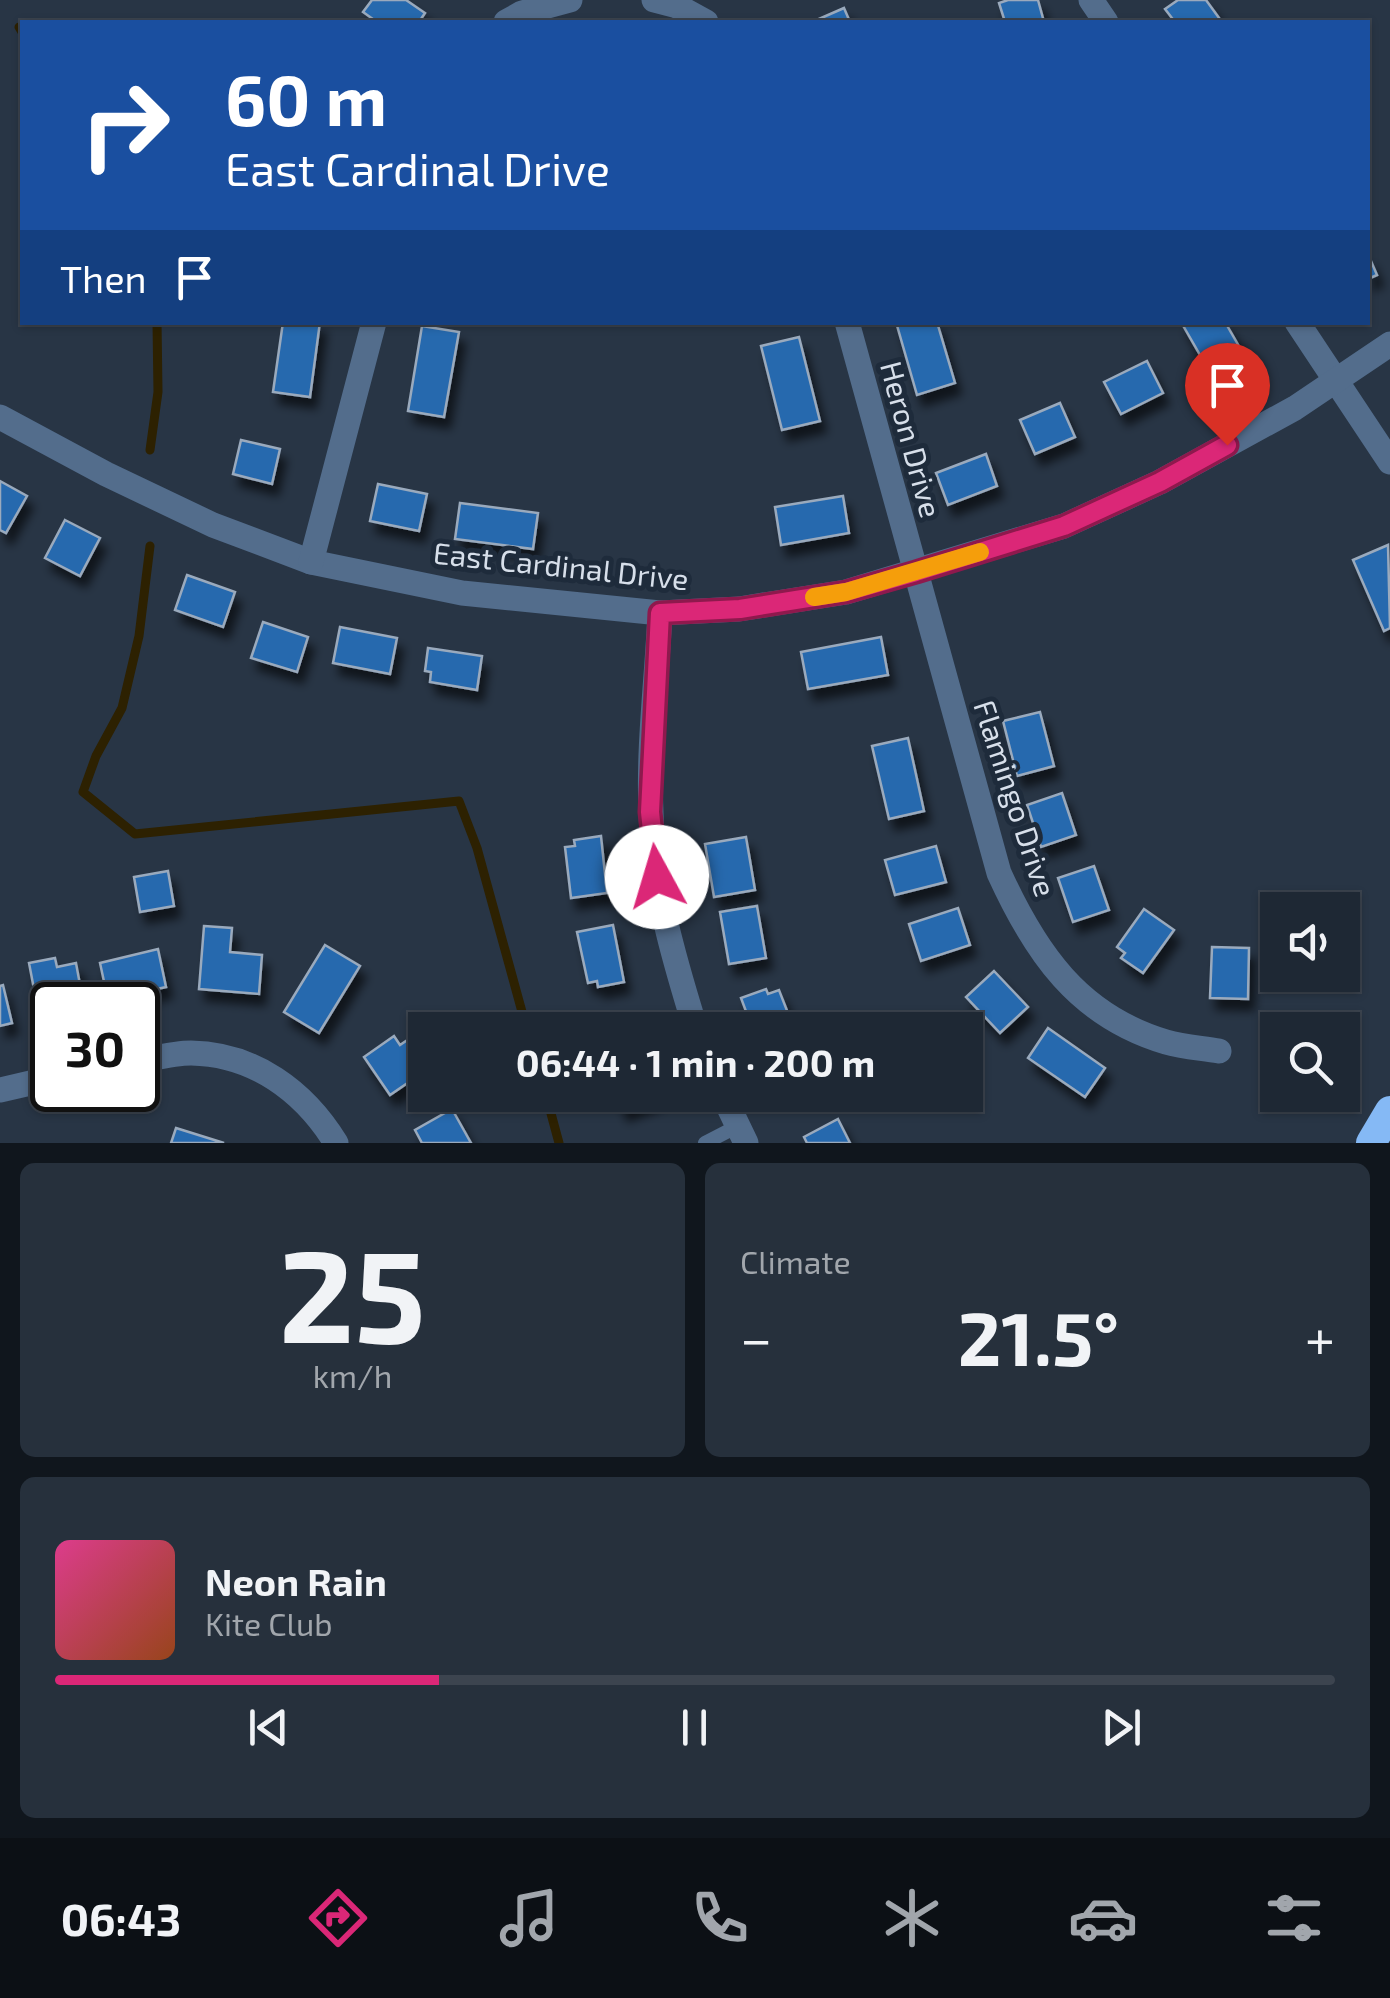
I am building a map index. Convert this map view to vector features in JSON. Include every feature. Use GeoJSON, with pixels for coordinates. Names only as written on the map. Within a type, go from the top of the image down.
{"type":"FeatureCollection","features":[{"type":"Feature","properties":{"kind":"highway"},"geometry":{"type":"LineString","coordinates":[[1372,1143],[1390,1111]]}},
{"type":"Feature","properties":{"kind":"street"},"geometry":{"type":"LineString","coordinates":[[509,20],[522,12],[570,0]]}},
{"type":"Feature","properties":{"kind":"street"},"geometry":{"type":"LineString","coordinates":[[654,0],[677,6],[702,20]]}},
{"type":"Feature","properties":{"kind":"street"},"geometry":{"type":"LineString","coordinates":[[311,562],[373,325]]}},
{"type":"Feature","properties":{"kind":"street","name":"Heron Drive"},"geometry":{"type":"LineString","coordinates":[[847,325],[916,572]]}},
{"type":"Feature","properties":{"kind":"street"},"geometry":{"type":"LineString","coordinates":[[1299,325],[1390,462]]}},
{"type":"Feature","properties":{"kind":"street","name":"East Cardinal Drive"},"geometry":{"type":"LineString","coordinates":[[0,416],[106,474],[213,524],[311,562],[462,593],[660,613],[740,609],[846,592],[1064,526],[1160,482],[1295,408],[1390,344]]}},
{"type":"Feature","properties":{"kind":"street","name":"Flamingo Drive"},"geometry":{"type":"LineString","coordinates":[[916,572],[999,873],[1020,918],[1051,967],[1084,999],[1120,1022],[1166,1042],[1219,1051]]}},
{"type":"Feature","properties":{"kind":"street"},"geometry":{"type":"LineString","coordinates":[[660,613],[650,812],[670,949],[690,1012]]}},
{"type":"Feature","properties":{"kind":"street"},"geometry":{"type":"LineString","coordinates":[[160,1058],[189,1053],[228,1057],[273,1075],[308,1106],[336,1143]]}},
{"type":"Feature","properties":{"kind":"street"},"geometry":{"type":"LineString","coordinates":[[0,1090],[30,1083]]}},
{"type":"Feature","properties":{"kind":"street"},"geometry":{"type":"LineString","coordinates":[[730,1112],[741,1135]]}},
{"type":"Feature","properties":{"kind":"lane"},"geometry":{"type":"LineString","coordinates":[[704,1143],[741,1135]]}},
{"type":"Feature","properties":{"kind":"building"},"geometry":{"type":"Polygon","coordinates":[[[372,0],[406,0],[425,13],[420,20],[374,20],[363,12],[372,0]]]}},
{"type":"Feature","properties":{"kind":"building"},"geometry":{"type":"Polygon","coordinates":[[[1038,0],[1043,20],[1004,20],[999,3],[1038,0]]]}},
{"type":"Feature","properties":{"kind":"building"},"geometry":{"type":"Polygon","coordinates":[[[1178,0],[1206,0],[1221,20],[1173,20],[1165,9],[1178,0]]]}},
{"type":"Feature","properties":{"kind":"building"},"geometry":{"type":"Polygon","coordinates":[[[844,8],[849,20],[817,20],[844,8]]]}},
{"type":"Feature","properties":{"kind":"building"},"geometry":{"type":"Polygon","coordinates":[[[1370,259],[1377,275],[1370,278],[1370,259]]]}},
{"type":"Feature","properties":{"kind":"building"},"geometry":{"type":"Polygon","coordinates":[[[283,325],[320,325],[310,397],[273,392],[283,325]]]}},
{"type":"Feature","properties":{"kind":"building"},"geometry":{"type":"Polygon","coordinates":[[[897,325],[938,325],[955,383],[917,395],[897,325]]]}},
{"type":"Feature","properties":{"kind":"building"},"geometry":{"type":"Polygon","coordinates":[[[1183,325],[1227,325],[1244,355],[1211,374],[1183,325]]]}},
{"type":"Feature","properties":{"kind":"building"},"geometry":{"type":"Polygon","coordinates":[[[422,326],[459,332],[444,417],[408,411],[422,326]]]}},
{"type":"Feature","properties":{"kind":"building"},"geometry":{"type":"Polygon","coordinates":[[[799,337],[820,421],[782,430],[761,346],[799,337]]]}},
{"type":"Feature","properties":{"kind":"building"},"geometry":{"type":"Polygon","coordinates":[[[1147,361],[1163,393],[1121,414],[1104,382],[1147,361]]]}},
{"type":"Feature","properties":{"kind":"building"},"geometry":{"type":"Polygon","coordinates":[[[1060,403],[1075,437],[1035,454],[1020,420],[1060,403]]]}},
{"type":"Feature","properties":{"kind":"building"},"geometry":{"type":"Polygon","coordinates":[[[241,440],[280,449],[272,484],[233,474],[241,440]]]}},
{"type":"Feature","properties":{"kind":"building"},"geometry":{"type":"Polygon","coordinates":[[[986,454],[997,486],[948,505],[936,473],[986,454]]]}},
{"type":"Feature","properties":{"kind":"building"},"geometry":{"type":"Polygon","coordinates":[[[0,481],[27,496],[6,533],[0,530],[0,481]]]}},
{"type":"Feature","properties":{"kind":"building"},"geometry":{"type":"Polygon","coordinates":[[[378,484],[427,494],[419,531],[370,521],[378,484]]]}},
{"type":"Feature","properties":{"kind":"building"},"geometry":{"type":"Polygon","coordinates":[[[843,496],[849,533],[781,545],[775,507],[843,496]]]}},
{"type":"Feature","properties":{"kind":"building"},"geometry":{"type":"Polygon","coordinates":[[[460,503],[538,513],[533,549],[455,539],[460,503]]]}},
{"type":"Feature","properties":{"kind":"building"},"geometry":{"type":"Polygon","coordinates":[[[65,520],[100,538],[80,576],[45,558],[65,520]]]}},
{"type":"Feature","properties":{"kind":"building"},"geometry":{"type":"Polygon","coordinates":[[[1388,545],[1390,628],[1384,631],[1353,560],[1388,545]]]}},
{"type":"Feature","properties":{"kind":"building"},"geometry":{"type":"Polygon","coordinates":[[[187,575],[235,592],[223,627],[175,610],[187,575]]]}},
{"type":"Feature","properties":{"kind":"building"},"geometry":{"type":"Polygon","coordinates":[[[263,622],[308,637],[297,672],[251,658],[263,622]]]}},
{"type":"Feature","properties":{"kind":"building"},"geometry":{"type":"Polygon","coordinates":[[[340,627],[397,638],[390,674],[333,663],[340,627]]]}},
{"type":"Feature","properties":{"kind":"building"},"geometry":{"type":"Polygon","coordinates":[[[881,637],[888,675],[808,689],[801,652],[881,637]]]}},
{"type":"Feature","properties":{"kind":"building"},"geometry":{"type":"Polygon","coordinates":[[[428,648],[482,656],[477,690],[430,682],[431,672],[425,671],[428,648]]]}},
{"type":"Feature","properties":{"kind":"building"},"geometry":{"type":"Polygon","coordinates":[[[1040,712],[1054,766],[1017,776],[1003,721],[1040,712]]]}},
{"type":"Feature","properties":{"kind":"building"},"geometry":{"type":"Polygon","coordinates":[[[908,738],[924,811],[889,819],[872,746],[908,738]]]}},
{"type":"Feature","properties":{"kind":"building"},"geometry":{"type":"Polygon","coordinates":[[[1062,793],[1076,835],[1041,847],[1027,805],[1062,793]]]}},
{"type":"Feature","properties":{"kind":"building"},"geometry":{"type":"Polygon","coordinates":[[[601,836],[607,893],[571,898],[565,847],[575,846],[574,840],[601,836]]]}},
{"type":"Feature","properties":{"kind":"building"},"geometry":{"type":"Polygon","coordinates":[[[746,837],[755,890],[714,897],[705,844],[746,837]]]}},
{"type":"Feature","properties":{"kind":"building"},"geometry":{"type":"Polygon","coordinates":[[[936,846],[946,882],[895,895],[885,860],[936,846]]]}},
{"type":"Feature","properties":{"kind":"building"},"geometry":{"type":"Polygon","coordinates":[[[1094,866],[1109,910],[1073,922],[1058,878],[1094,866]]]}},
{"type":"Feature","properties":{"kind":"building"},"geometry":{"type":"Polygon","coordinates":[[[168,871],[174,906],[140,912],[134,877],[168,871]]]}},
{"type":"Feature","properties":{"kind":"building"},"geometry":{"type":"Polygon","coordinates":[[[757,906],[766,958],[729,964],[720,912],[757,906]]]}},
{"type":"Feature","properties":{"kind":"building"},"geometry":{"type":"Polygon","coordinates":[[[958,908],[970,945],[921,961],[909,924],[958,908]]]}},
{"type":"Feature","properties":{"kind":"building"},"geometry":{"type":"Polygon","coordinates":[[[1144,909],[1174,930],[1143,973],[1121,958],[1125,953],[1117,947],[1144,909]]]}},
{"type":"Feature","properties":{"kind":"building"},"geometry":{"type":"Polygon","coordinates":[[[613,925],[624,982],[598,987],[597,981],[588,983],[577,932],[613,925]]]}},
{"type":"Feature","properties":{"kind":"building"},"geometry":{"type":"Polygon","coordinates":[[[204,926],[232,928],[230,952],[262,955],[259,994],[199,989],[204,926]]]}},
{"type":"Feature","properties":{"kind":"building"},"geometry":{"type":"Polygon","coordinates":[[[325,945],[360,966],[319,1033],[284,1012],[325,945]]]}},
{"type":"Feature","properties":{"kind":"building"},"geometry":{"type":"Polygon","coordinates":[[[1212,947],[1249,948],[1248,999],[1210,998],[1212,947]]]}},
{"type":"Feature","properties":{"kind":"building"},"geometry":{"type":"Polygon","coordinates":[[[158,949],[166,987],[160,988],[160,982],[104,982],[100,963],[158,949]]]}},
{"type":"Feature","properties":{"kind":"building"},"geometry":{"type":"Polygon","coordinates":[[[55,958],[57,967],[76,963],[80,982],[33,982],[29,963],[55,958]]]}},
{"type":"Feature","properties":{"kind":"building"},"geometry":{"type":"Polygon","coordinates":[[[994,971],[1028,1007],[1000,1033],[966,997],[994,971]]]}},
{"type":"Feature","properties":{"kind":"building"},"geometry":{"type":"Polygon","coordinates":[[[3,985],[12,1023],[0,1026],[0,986],[3,985]]]}},
{"type":"Feature","properties":{"kind":"building"},"geometry":{"type":"Polygon","coordinates":[[[766,989],[768,994],[779,990],[788,1012],[746,1012],[741,998],[766,989]]]}},
{"type":"Feature","properties":{"kind":"building"},"geometry":{"type":"Polygon","coordinates":[[[1048,1028],[1105,1068],[1085,1097],[1028,1058],[1048,1028]]]}},
{"type":"Feature","properties":{"kind":"building"},"geometry":{"type":"Polygon","coordinates":[[[394,1036],[400,1045],[408,1040],[408,1083],[390,1095],[364,1057],[394,1036]]]}},
{"type":"Feature","properties":{"kind":"building"},"geometry":{"type":"Polygon","coordinates":[[[454,1112],[471,1143],[422,1143],[415,1130],[454,1112]]]}},
{"type":"Feature","properties":{"kind":"building"},"geometry":{"type":"Polygon","coordinates":[[[838,1119],[850,1143],[807,1143],[804,1137],[838,1119]]]}},
{"type":"Feature","properties":{"kind":"building"},"geometry":{"type":"Polygon","coordinates":[[[176,1128],[224,1143],[171,1143],[176,1128]]]}},
{"type":"Feature","properties":{"kind":"waterway"},"geometry":{"type":"LineString","coordinates":[[150,450],[158,392],[157,325]]}},
{"type":"Feature","properties":{"kind":"waterway"},"geometry":{"type":"LineString","coordinates":[[150,546],[139,636],[122,708],[96,756],[83,792],[135,834],[459,801],[477,848],[522,1012]]}},
{"type":"Feature","properties":{"kind":"waterway"},"geometry":{"type":"LineString","coordinates":[[551,1112],[559,1143]]}},
{"type":"Feature","properties":{"kind":"slow traffic"},"geometry":{"type":"LineString","coordinates":[[814,597],[846,592],[980,552]]}},
{"type":"Feature","properties":{"kind":"route"},"geometry":{"type":"LineString","coordinates":[[657,877],[650,812],[660,613],[740,609],[846,592],[916,572],[1064,526],[1160,482],[1227,445]]}}]}
